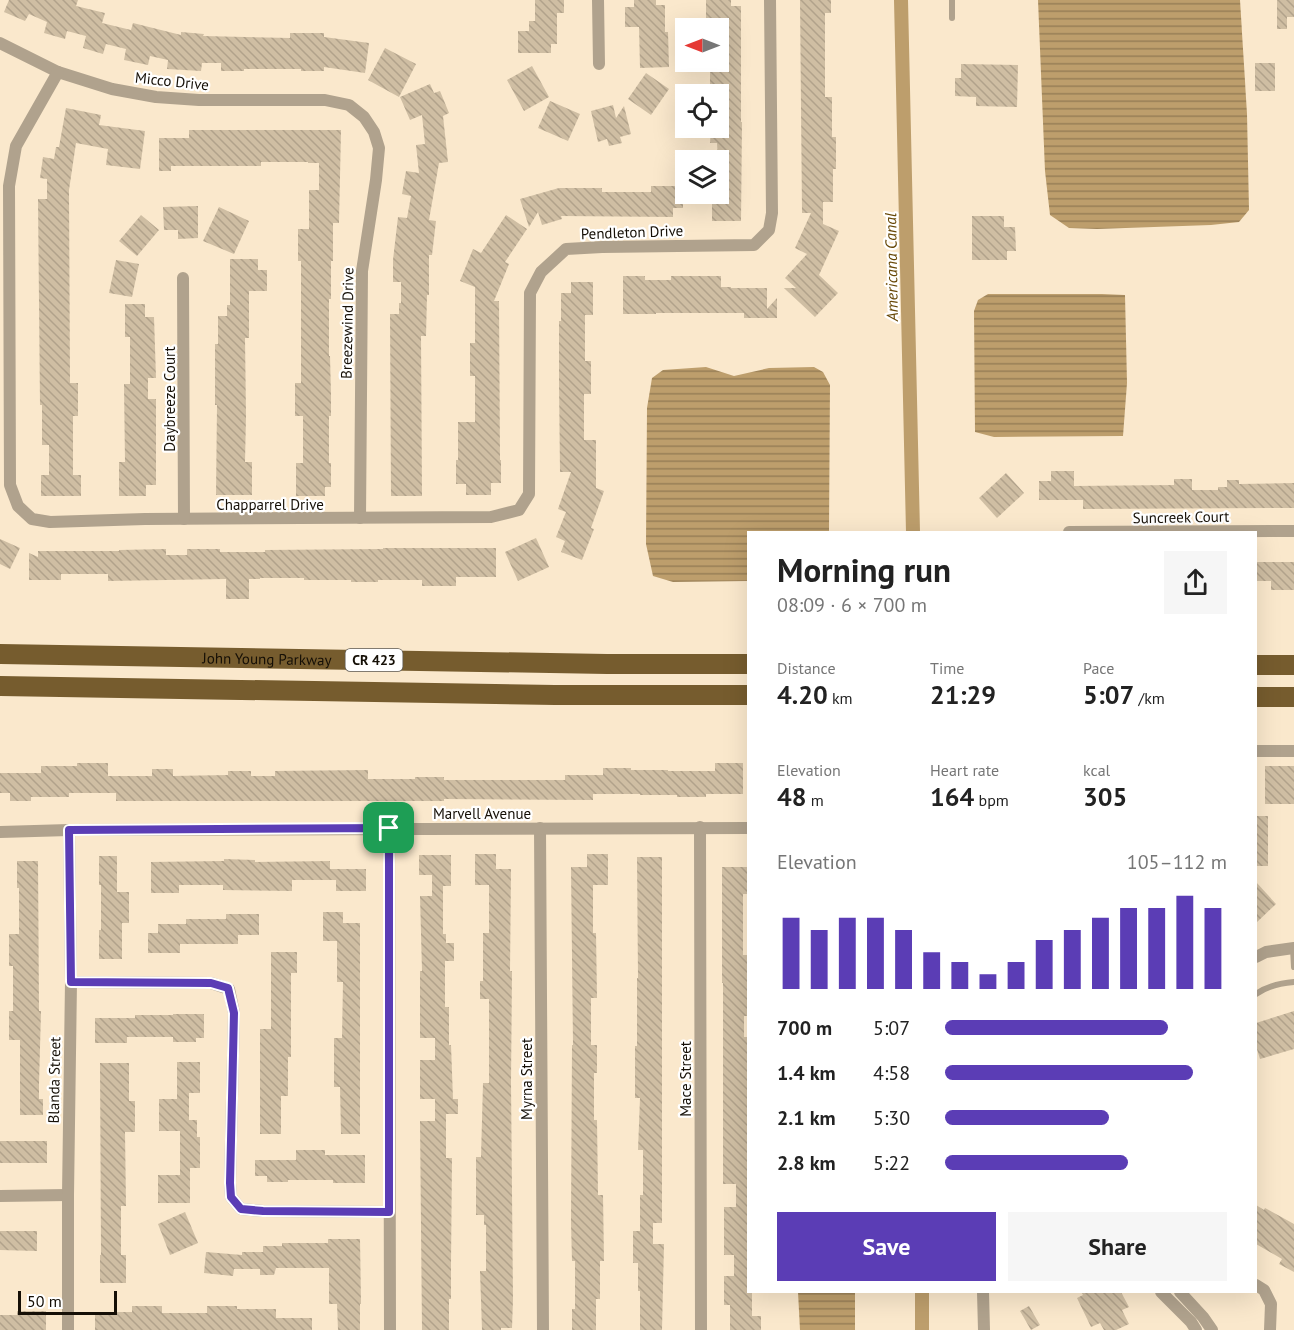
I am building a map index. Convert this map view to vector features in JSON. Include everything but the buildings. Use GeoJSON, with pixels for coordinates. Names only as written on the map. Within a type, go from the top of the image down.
{"type":"FeatureCollection","features":[{"type":"Feature","properties":{"kind":"highway","name":"John Young Parkway"},"geometry":{"type":"LineString","coordinates":[[0,654],[607,664],[747,664]]}},
{"type":"Feature","properties":{"kind":"highway"},"geometry":{"type":"LineString","coordinates":[[555,695],[591,680],[602,672],[607,664]]}},
{"type":"Feature","properties":{"kind":"highway"},"geometry":{"type":"LineString","coordinates":[[1257,665],[1294,665]]}},
{"type":"Feature","properties":{"kind":"highway","name":"John Young Parkway"},"geometry":{"type":"LineString","coordinates":[[0,686],[555,695],[747,695]]}},
{"type":"Feature","properties":{"kind":"highway"},"geometry":{"type":"LineString","coordinates":[[1257,697],[1294,697]]}},
{"type":"Feature","properties":{"kind":"street"},"geometry":{"type":"LineString","coordinates":[[598,0],[598,64]]}},
{"type":"Feature","properties":{"kind":"street","name":"Pendleton Drive"},"geometry":{"type":"LineString","coordinates":[[490,517],[519,510],[529,494],[530,293],[541,272],[566,249],[753,244],[769,230],[772,213],[770,0]]}},
{"type":"Feature","properties":{"kind":"street","name":"Micco Drive"},"geometry":{"type":"LineString","coordinates":[[0,43],[58,72],[112,89],[156,97],[199,100],[325,100],[350,105]]}},
{"type":"Feature","properties":{"kind":"street","name":"Chapparrel Drive"},"geometry":{"type":"LineString","coordinates":[[58,72],[16,146],[9,186],[10,485],[18,506],[32,519],[50,522],[490,517]]}},
{"type":"Feature","properties":{"kind":"street","name":"Breezewind Drive"},"geometry":{"type":"LineString","coordinates":[[350,105],[364,117],[375,132],[379,148],[362,271],[360,518]]}},
{"type":"Feature","properties":{"kind":"street","name":"Daybreeze Court"},"geometry":{"type":"LineString","coordinates":[[183,278],[184,519]]}},
{"type":"Feature","properties":{"kind":"street","name":"Suncreek Court"},"geometry":{"type":"LineString","coordinates":[[1257,531],[1294,531]]}},
{"type":"Feature","properties":{"kind":"street"},"geometry":{"type":"LineString","coordinates":[[1257,751],[1294,751]]}},
{"type":"Feature","properties":{"kind":"street","name":"Mace Street"},"geometry":{"type":"LineString","coordinates":[[700,827],[701,1330]]}},
{"type":"Feature","properties":{"kind":"street"},"geometry":{"type":"LineString","coordinates":[[389,828],[390,1330]]}},
{"type":"Feature","properties":{"kind":"street","name":"Marvell Avenue"},"geometry":{"type":"LineString","coordinates":[[0,832],[389,828],[747,828]]}},
{"type":"Feature","properties":{"kind":"street","name":"Myrna Street"},"geometry":{"type":"LineString","coordinates":[[540,828],[543,1330]]}},
{"type":"Feature","properties":{"kind":"street","name":"Blanda Street"},"geometry":{"type":"LineString","coordinates":[[68,1330],[71,982],[69,830]]}},
{"type":"Feature","properties":{"kind":"street"},"geometry":{"type":"LineString","coordinates":[[1257,956],[1266,952],[1293,948]]}},
{"type":"Feature","properties":{"kind":"street"},"geometry":{"type":"LineString","coordinates":[[71,982],[211,983],[228,988],[234,1013],[231,1197],[241,1209],[389,1212]]}},
{"type":"Feature","properties":{"kind":"street"},"geometry":{"type":"LineString","coordinates":[[0,1196],[68,1195]]}},
{"type":"Feature","properties":{"kind":"street"},"geometry":{"type":"LineString","coordinates":[[1257,1286],[1264,1290],[1271,1304],[1270,1330]]}},
{"type":"Feature","properties":{"kind":"street"},"geometry":{"type":"LineString","coordinates":[[983,1293],[984,1330]]}},
{"type":"Feature","properties":{"kind":"street"},"geometry":{"type":"LineString","coordinates":[[1162,1293],[1196,1330]]}},
{"type":"Feature","properties":{"kind":"street"},"geometry":{"type":"LineString","coordinates":[[1181,1293],[1212,1330]]}},
{"type":"Feature","properties":{"kind":"lane"},"geometry":{"type":"LineString","coordinates":[[952,0],[952,18]]}},
{"type":"Feature","properties":{"kind":"lane"},"geometry":{"type":"LineString","coordinates":[[1293,948],[1294,967]]}},
{"type":"Feature","properties":{"kind":"lane"},"geometry":{"type":"LineString","coordinates":[[1257,994],[1283,983],[1294,982]]}},
{"type":"Feature","properties":{"kind":"shaded area"},"geometry":{"type":"Polygon","coordinates":[[[1038,0],[1240,0],[1247,114],[1249,210],[1239,222],[1211,225],[1069,228],[1050,215],[1045,171],[1038,0]]]}},
{"type":"Feature","properties":{"kind":"shaded area"},"geometry":{"type":"Polygon","coordinates":[[[988,294],[1125,295],[1127,383],[1123,436],[994,437],[975,432],[974,311],[978,300],[988,294]]]}},
{"type":"Feature","properties":{"kind":"shaded area"},"geometry":{"type":"Polygon","coordinates":[[[706,367],[734,376],[769,368],[814,367],[823,372],[830,385],[829,531],[747,531],[747,581],[673,582],[653,576],[646,544],[647,408],[652,378],[663,370],[706,367]]]}},
{"type":"Feature","properties":{"kind":"shaded area"},"geometry":{"type":"Polygon","coordinates":[[[798,1293],[855,1293],[855,1330],[800,1330],[798,1293]]]}},
{"type":"Feature","properties":{"kind":"waterway","name":"Americana Canal"},"geometry":{"type":"LineString","coordinates":[[901,0],[913,531]]}},
{"type":"Feature","properties":{"kind":"waterway","name":"Americana Canal"},"geometry":{"type":"LineString","coordinates":[[922,1293],[922,1330]]}},
{"type":"Feature","properties":{"kind":"route"},"geometry":{"type":"LineString","coordinates":[[389,828],[389,1212],[241,1209],[231,1197],[230,1183],[234,1013],[228,988],[211,983],[71,982],[69,830],[389,828]]}}]}
